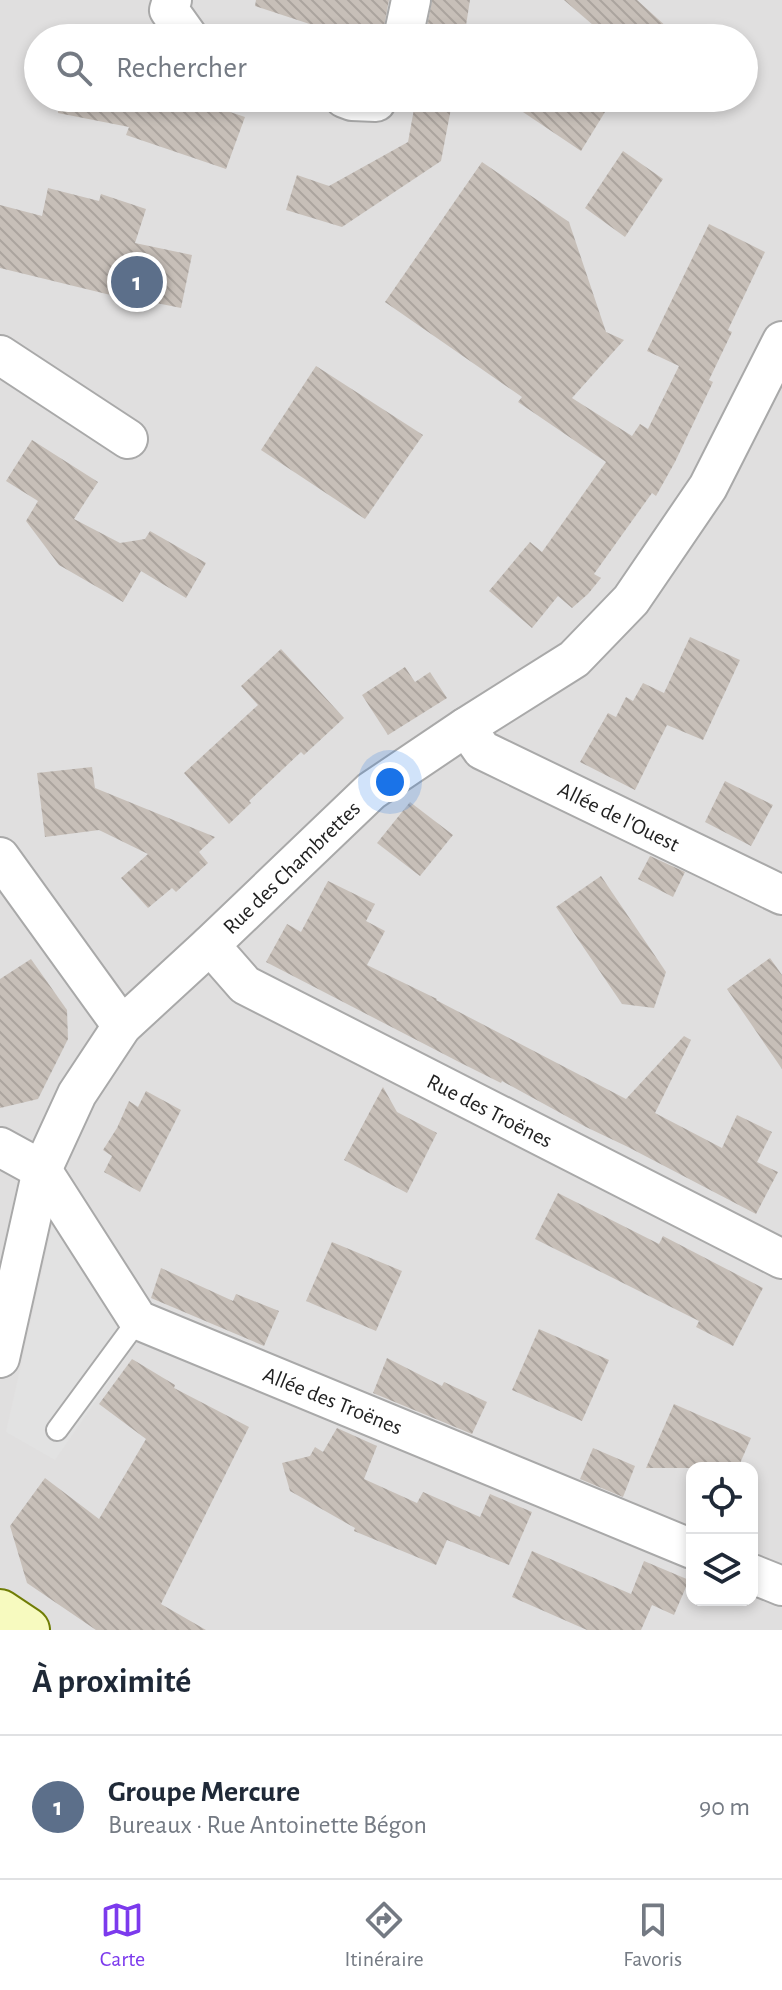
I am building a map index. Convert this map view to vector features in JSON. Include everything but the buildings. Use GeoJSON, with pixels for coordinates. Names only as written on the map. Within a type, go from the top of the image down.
{"type":"FeatureCollection","features":[{"type":"Feature","properties":{"kind":"main road"},"geometry":{"type":"LineString","coordinates":[[0,1612],[27,1630]]}},
{"type":"Feature","properties":{"kind":"street"},"geometry":{"type":"LineString","coordinates":[[172,0],[169,10],[179,24]]}},
{"type":"Feature","properties":{"kind":"street"},"geometry":{"type":"LineString","coordinates":[[406,24],[411,0]]}},
{"type":"Feature","properties":{"kind":"street","name":"Rue des Chambrettes"},"geometry":{"type":"LineString","coordinates":[[0,1358],[42,1170],[77,1094],[122,1026],[371,791],[574,659],[631,600],[708,487],[782,341]]}},
{"type":"Feature","properties":{"kind":"street"},"geometry":{"type":"LineString","coordinates":[[0,355],[128,439]]}},
{"type":"Feature","properties":{"kind":"street","name":"Allée de l'Ouest"},"geometry":{"type":"LineString","coordinates":[[466,727],[482,750],[782,895]]}},
{"type":"Feature","properties":{"kind":"street"},"geometry":{"type":"LineString","coordinates":[[0,857],[122,1026]]}},
{"type":"Feature","properties":{"kind":"street","name":"Rue des Troënes"},"geometry":{"type":"LineString","coordinates":[[210,945],[245,985],[782,1259]]}},
{"type":"Feature","properties":{"kind":"street"},"geometry":{"type":"LineString","coordinates":[[0,1147],[42,1170],[138,1320]]}},
{"type":"Feature","properties":{"kind":"street","name":"Allée des Troënes"},"geometry":{"type":"LineString","coordinates":[[138,1320],[686,1547]]}},
{"type":"Feature","properties":{"kind":"street"},"geometry":{"type":"LineString","coordinates":[[758,1576],[782,1586]]}},
{"type":"Feature","properties":{"kind":"lane"},"geometry":{"type":"LineString","coordinates":[[57,1430],[138,1320]]}},
{"type":"Feature","properties":{"kind":"shaded area"},"geometry":{"type":"Polygon","coordinates":[[[0,0],[782,0],[782,1630],[0,1630],[0,0]]]}},
{"type":"Feature","properties":{"kind":"shaded area"},"geometry":{"type":"Polygon","coordinates":[[[52,1227],[70,1233],[157,1313],[55,1460],[6,1432],[52,1227]]]}},
{"type":"Feature","properties":{"kind":"place","name":"Groupe Mercure"},"geometry":{"type":"Point","coordinates":[137,282]}}]}
